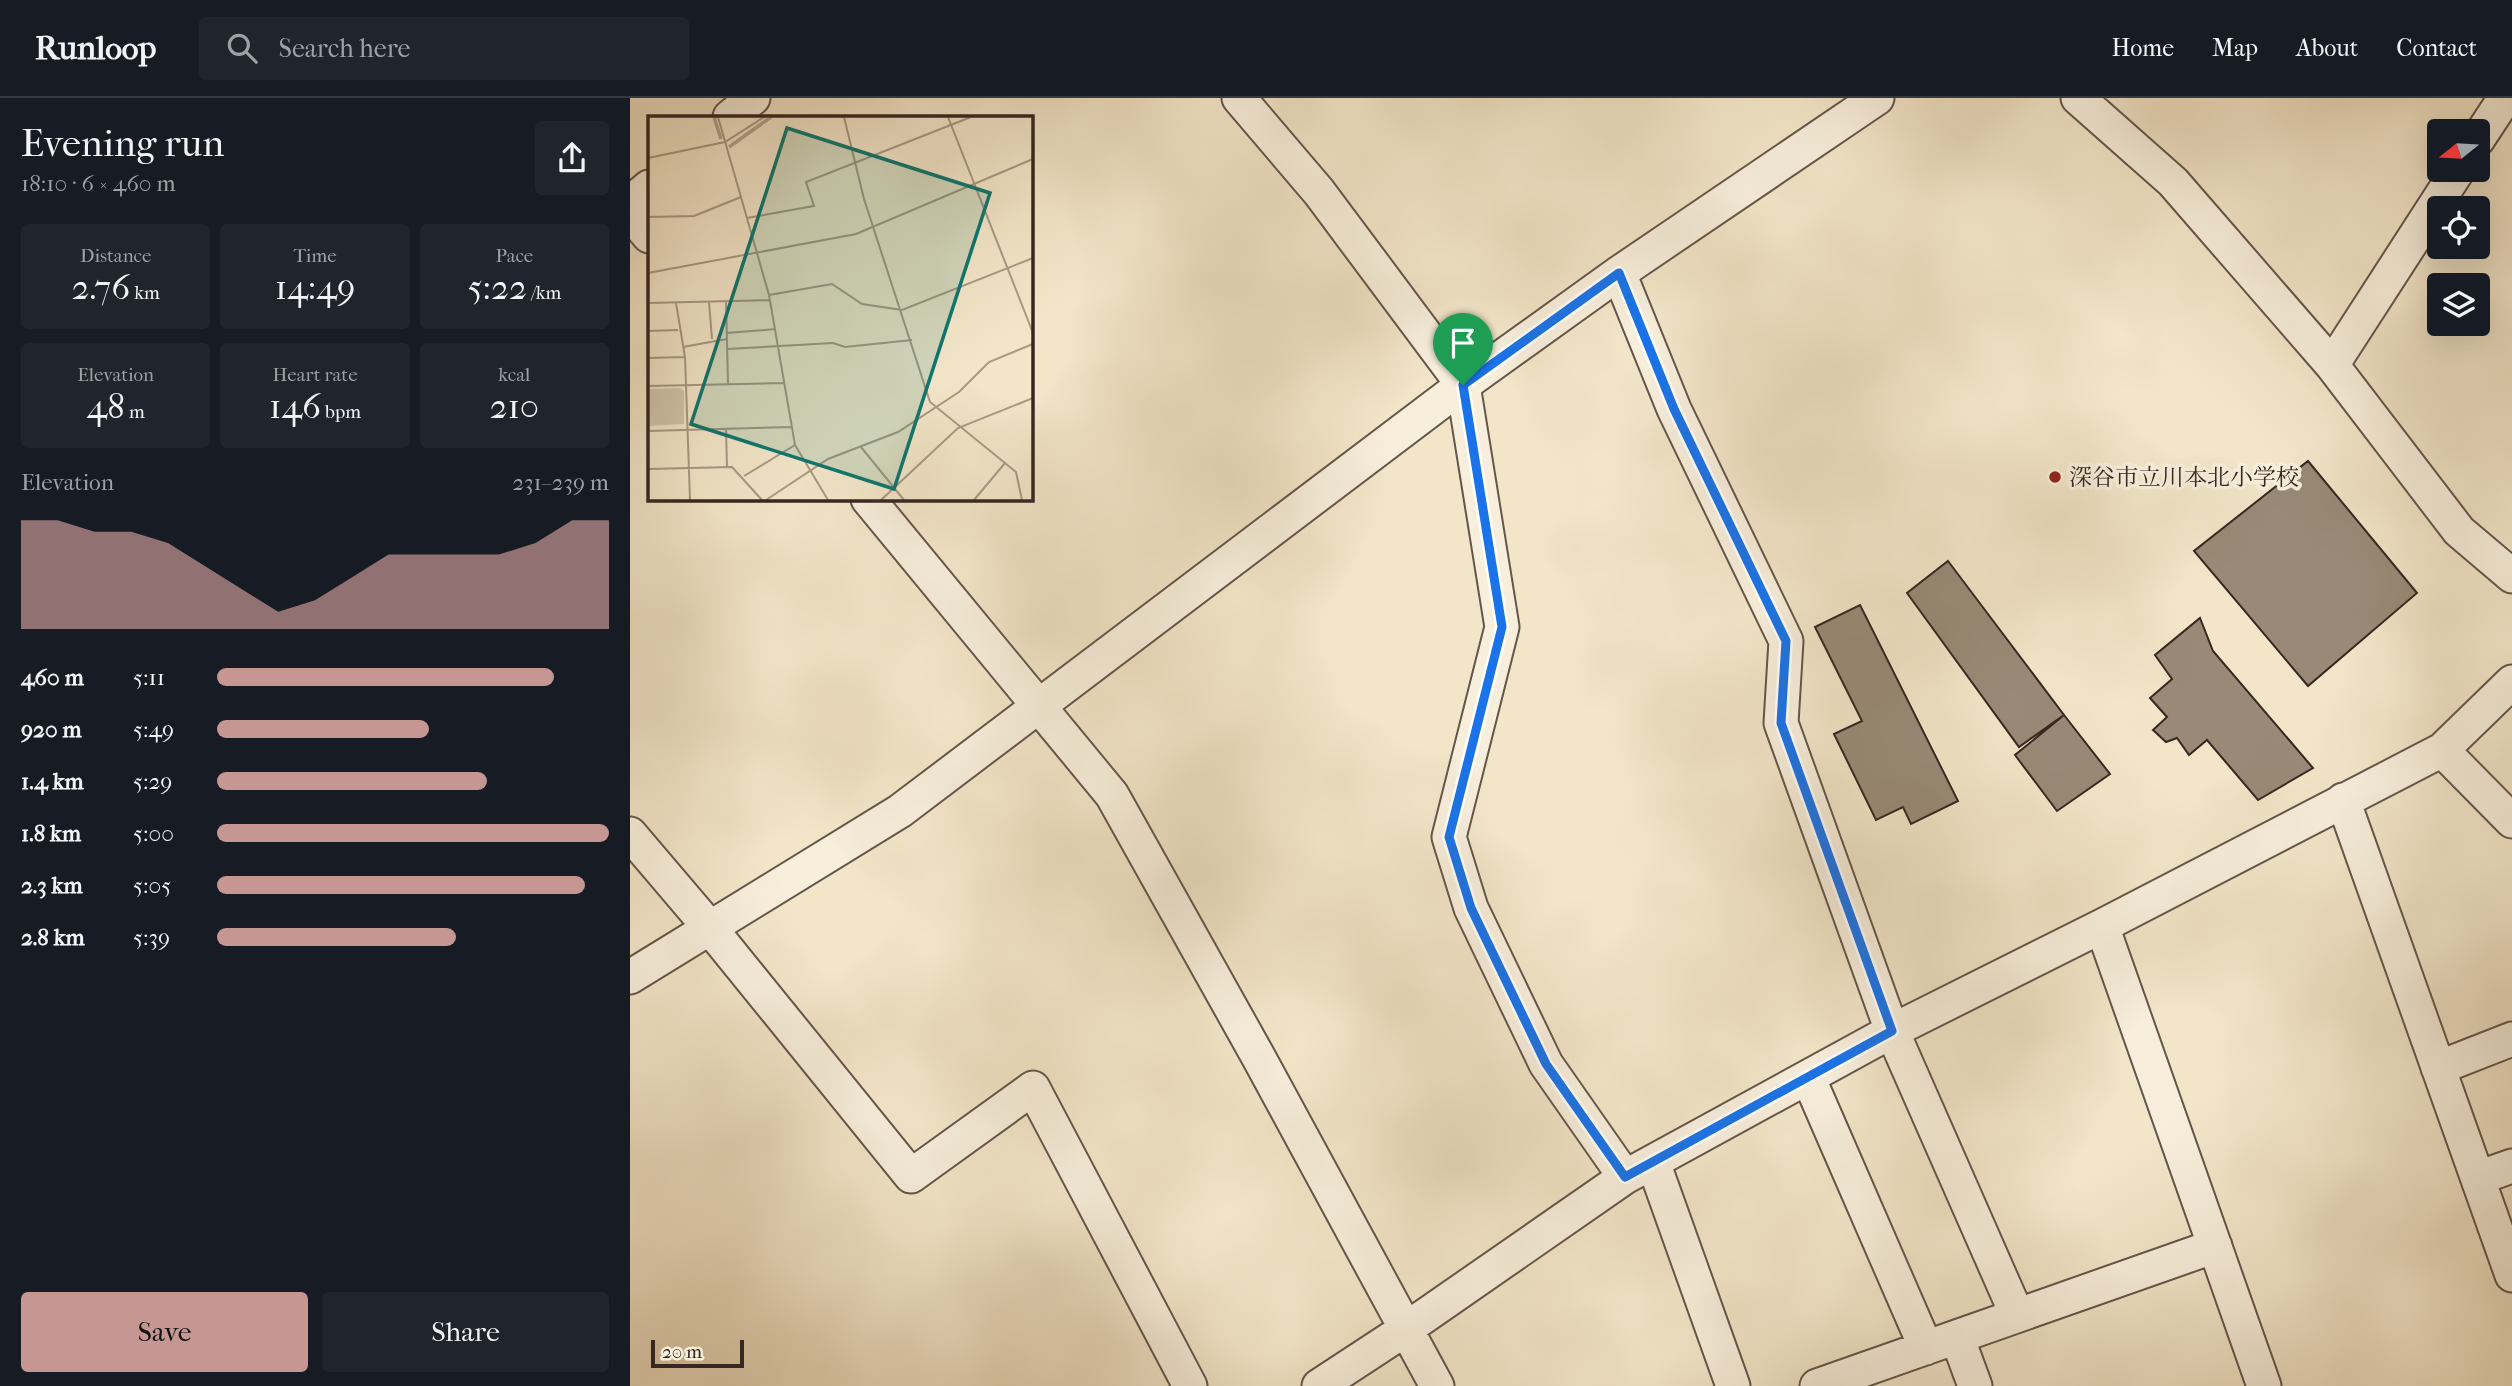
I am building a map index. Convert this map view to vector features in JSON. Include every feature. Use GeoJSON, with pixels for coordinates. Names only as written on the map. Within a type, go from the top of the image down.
{"type":"FeatureCollection","features":[{"type":"Feature","properties":{"kind":"street"},"geometry":{"type":"LineString","coordinates":[[731,116],[753,98]]}},
{"type":"Feature","properties":{"kind":"street"},"geometry":{"type":"LineString","coordinates":[[1239,98],[1319,192],[1463,385],[1502,627],[1449,837],[1471,908],[1546,1064],[1639,1170],[1733,1386]]}},
{"type":"Feature","properties":{"kind":"street"},"geometry":{"type":"LineString","coordinates":[[630,977],[900,811],[1463,385],[1619,273],[1877,98]]}},
{"type":"Feature","properties":{"kind":"street"},"geometry":{"type":"LineString","coordinates":[[2078,98],[2173,182],[2332,365],[2459,531],[2512,576]]}},
{"type":"Feature","properties":{"kind":"street"},"geometry":{"type":"LineString","coordinates":[[2490,121],[2505,98]]}},
{"type":"Feature","properties":{"kind":"street"},"geometry":{"type":"LineString","coordinates":[[2332,365],[2450,182]]}},
{"type":"Feature","properties":{"kind":"street"},"geometry":{"type":"LineString","coordinates":[[630,203],[648,188]]}},
{"type":"Feature","properties":{"kind":"street"},"geometry":{"type":"LineString","coordinates":[[630,213],[648,235]]}},
{"type":"Feature","properties":{"kind":"street"},"geometry":{"type":"LineString","coordinates":[[1619,273],[1674,409],[1786,641],[1781,723],[1892,1031],[2017,1315]]}},
{"type":"Feature","properties":{"kind":"street"},"geometry":{"type":"LineString","coordinates":[[869,500],[1112,795],[1437,1386]]}},
{"type":"Feature","properties":{"kind":"street"},"geometry":{"type":"LineString","coordinates":[[1319,1386],[1639,1170],[1892,1031],[2442,750],[2512,682]]}},
{"type":"Feature","properties":{"kind":"street"},"geometry":{"type":"LineString","coordinates":[[2442,750],[2512,821]]}},
{"type":"Feature","properties":{"kind":"street"},"geometry":{"type":"LineString","coordinates":[[2343,800],[2512,1275]]}},
{"type":"Feature","properties":{"kind":"street"},"geometry":{"type":"LineString","coordinates":[[630,834],[710,928],[911,1176],[1033,1088],[1190,1386]]}},
{"type":"Feature","properties":{"kind":"street"},"geometry":{"type":"LineString","coordinates":[[2102,926],[2264,1386]]}},
{"type":"Feature","properties":{"kind":"street"},"geometry":{"type":"LineString","coordinates":[[2438,1068],[2512,1039]]}},
{"type":"Feature","properties":{"kind":"street"},"geometry":{"type":"LineString","coordinates":[[1808,1077],[1926,1348]]}},
{"type":"Feature","properties":{"kind":"street"},"geometry":{"type":"LineString","coordinates":[[2478,1178],[2512,1166]]}},
{"type":"Feature","properties":{"kind":"street"},"geometry":{"type":"LineString","coordinates":[[1817,1386],[2215,1246]]}},
{"type":"Feature","properties":{"kind":"street"},"geometry":{"type":"LineString","coordinates":[[1957,1336],[1975,1386]]}},
{"type":"Feature","properties":{"kind":"building"},"geometry":{"type":"Polygon","coordinates":[[[2308,461],[2417,593],[2308,686],[2194,551],[2308,461]]]}},
{"type":"Feature","properties":{"kind":"building"},"geometry":{"type":"Polygon","coordinates":[[[1948,561],[2064,715],[2019,747],[1907,593],[1948,561]]]}},
{"type":"Feature","properties":{"kind":"building"},"geometry":{"type":"Polygon","coordinates":[[[1860,605],[1958,801],[1911,824],[1903,807],[1876,820],[1834,734],[1862,721],[1815,627],[1860,605]]]}},
{"type":"Feature","properties":{"kind":"building"},"geometry":{"type":"Polygon","coordinates":[[[2200,618],[2213,651],[2313,768],[2258,800],[2207,740],[2189,755],[2177,738],[2166,742],[2153,730],[2167,717],[2150,698],[2172,679],[2155,655],[2200,618]]]}},
{"type":"Feature","properties":{"kind":"building"},"geometry":{"type":"Polygon","coordinates":[[[2064,715],[2110,774],[2057,811],[2015,755],[2064,715]]]}},
{"type":"Feature","properties":{"kind":"place","name":"深谷市立川本北小学校"},"geometry":{"type":"Point","coordinates":[2055,477]}},
{"type":"Feature","properties":{"kind":"route"},"geometry":{"type":"LineString","coordinates":[[1619,273],[1674,409],[1786,641],[1781,723],[1892,1031],[1625,1177],[1546,1064],[1471,908],[1449,837],[1502,627],[1463,385],[1619,273]]}}]}
